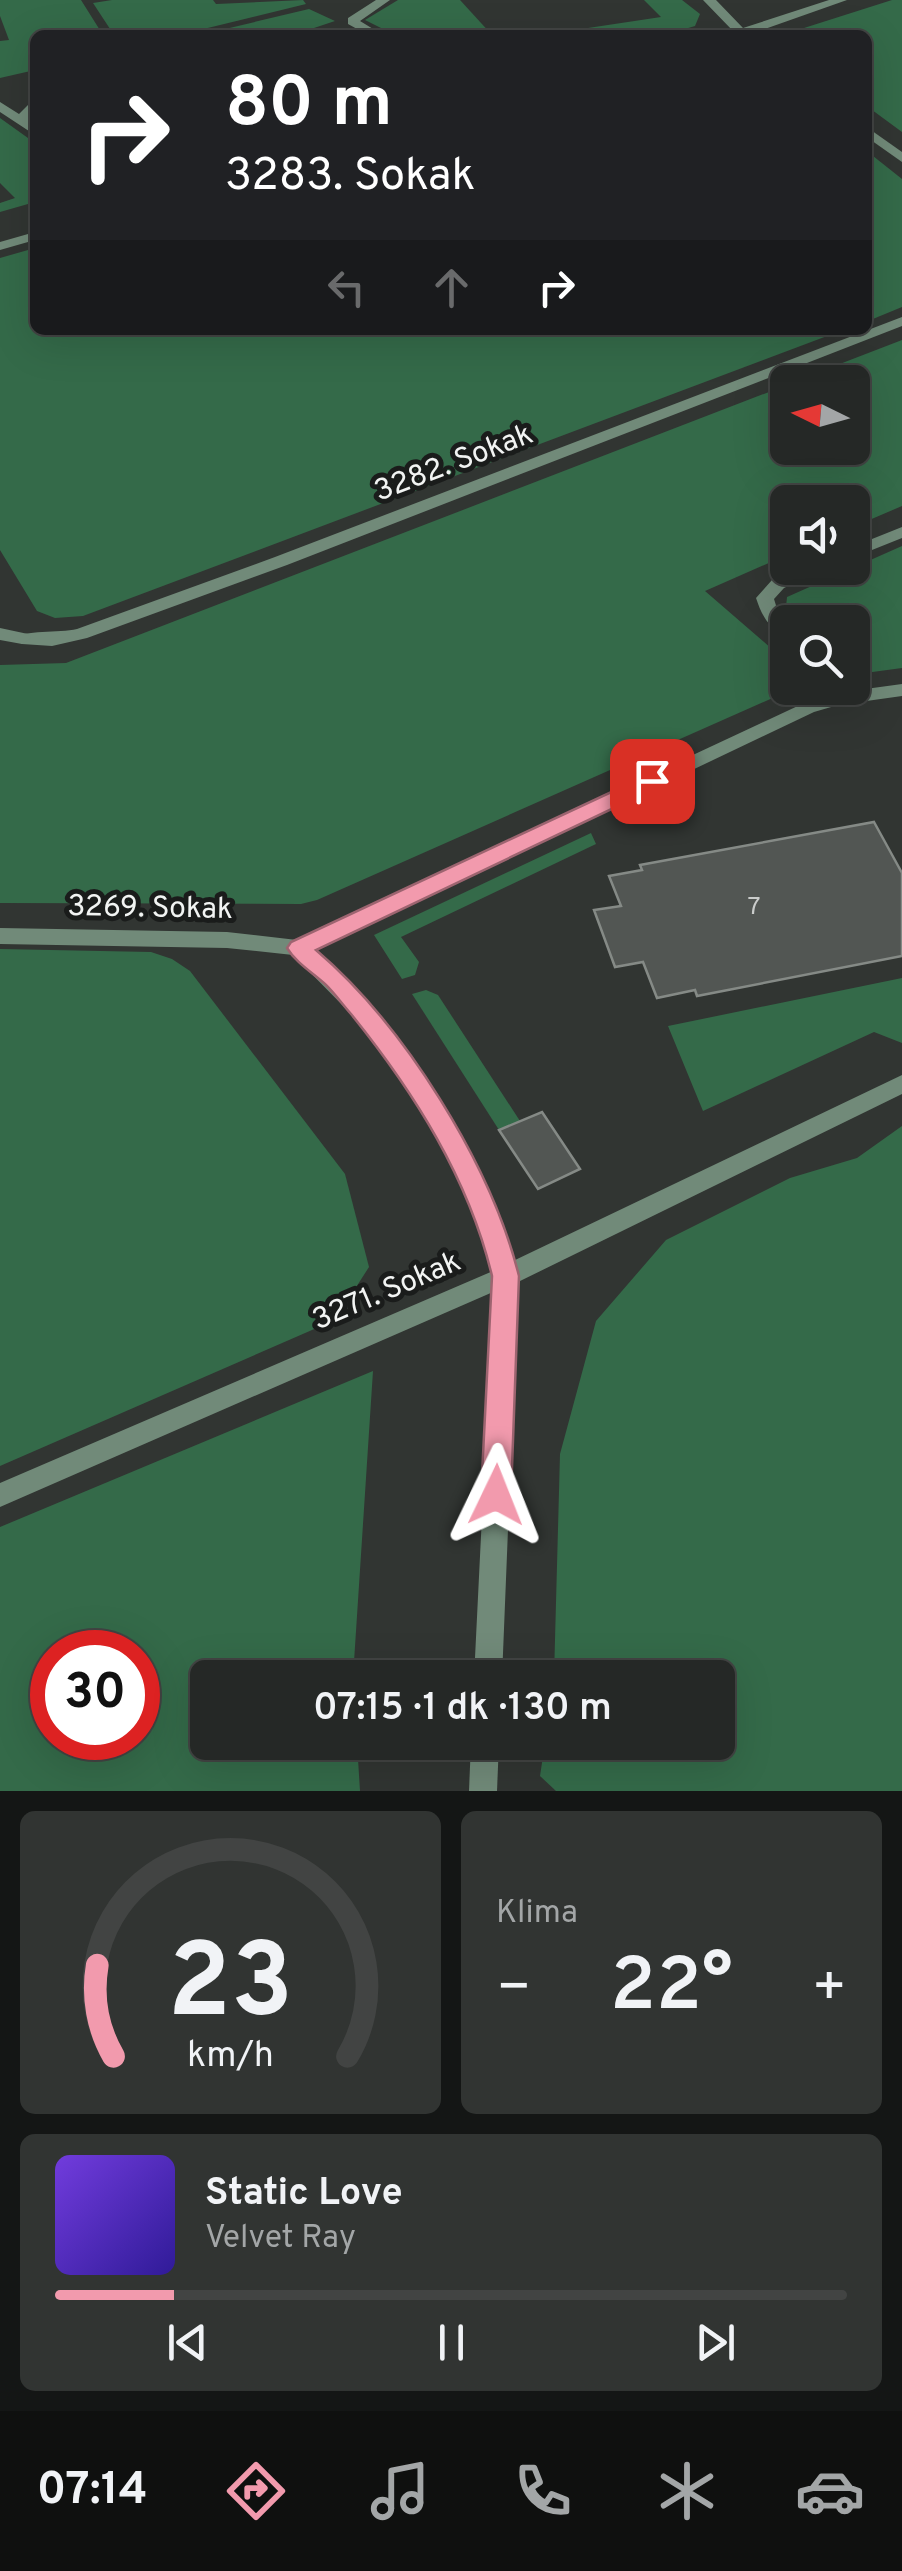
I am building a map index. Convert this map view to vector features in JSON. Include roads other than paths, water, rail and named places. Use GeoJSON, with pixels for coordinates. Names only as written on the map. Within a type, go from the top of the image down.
{"type":"FeatureCollection","features":[{"type":"Feature","properties":{"kind":"street"},"geometry":{"type":"LineString","coordinates":[[368,30],[352,21],[384,0]]}},
{"type":"Feature","properties":{"kind":"street"},"geometry":{"type":"LineString","coordinates":[[709,0],[735,30]]}},
{"type":"Feature","properties":{"kind":"street"},"geometry":{"type":"LineString","coordinates":[[750,30],[840,0]]}},
{"type":"Feature","properties":{"kind":"street"},"geometry":{"type":"LineString","coordinates":[[0,106],[30,128]]}},
{"type":"Feature","properties":{"kind":"street"},"geometry":{"type":"LineString","coordinates":[[20,121],[30,108]]}},
{"type":"Feature","properties":{"kind":"street"},"geometry":{"type":"LineString","coordinates":[[872,135],[902,158]]}},
{"type":"Feature","properties":{"kind":"street"},"geometry":{"type":"LineString","coordinates":[[0,246],[30,237]]}},
{"type":"Feature","properties":{"kind":"street","name":"3282. Sokak"},"geometry":{"type":"LineString","coordinates":[[872,333],[902,321]]}},
{"type":"Feature","properties":{"kind":"street","name":"3282. Sokak"},"geometry":{"type":"LineString","coordinates":[[0,634],[52,640],[80,634],[282,561],[866,335]]}},
{"type":"Feature","properties":{"kind":"street"},"geometry":{"type":"LineString","coordinates":[[870,545],[902,532]]}},
{"type":"Feature","properties":{"kind":"street"},"geometry":{"type":"LineString","coordinates":[[770,614],[765,598],[777,585]]}},
{"type":"Feature","properties":{"kind":"street"},"geometry":{"type":"LineString","coordinates":[[870,690],[902,690]]}},
{"type":"Feature","properties":{"kind":"street"},"geometry":{"type":"LineString","coordinates":[[489,1660],[506,1276],[474,1184],[446,1130],[372,1023],[336,980],[299,948],[816,705]]}},
{"type":"Feature","properties":{"kind":"street","name":"3269. Sokak"},"geometry":{"type":"LineString","coordinates":[[0,936],[227,940],[299,948]]}},
{"type":"Feature","properties":{"kind":"street","name":"3271. Sokak"},"geometry":{"type":"LineString","coordinates":[[0,1494],[506,1276],[902,1084]]}},
{"type":"Feature","properties":{"kind":"street"},"geometry":{"type":"LineString","coordinates":[[483,1791],[484,1760]]}}]}
